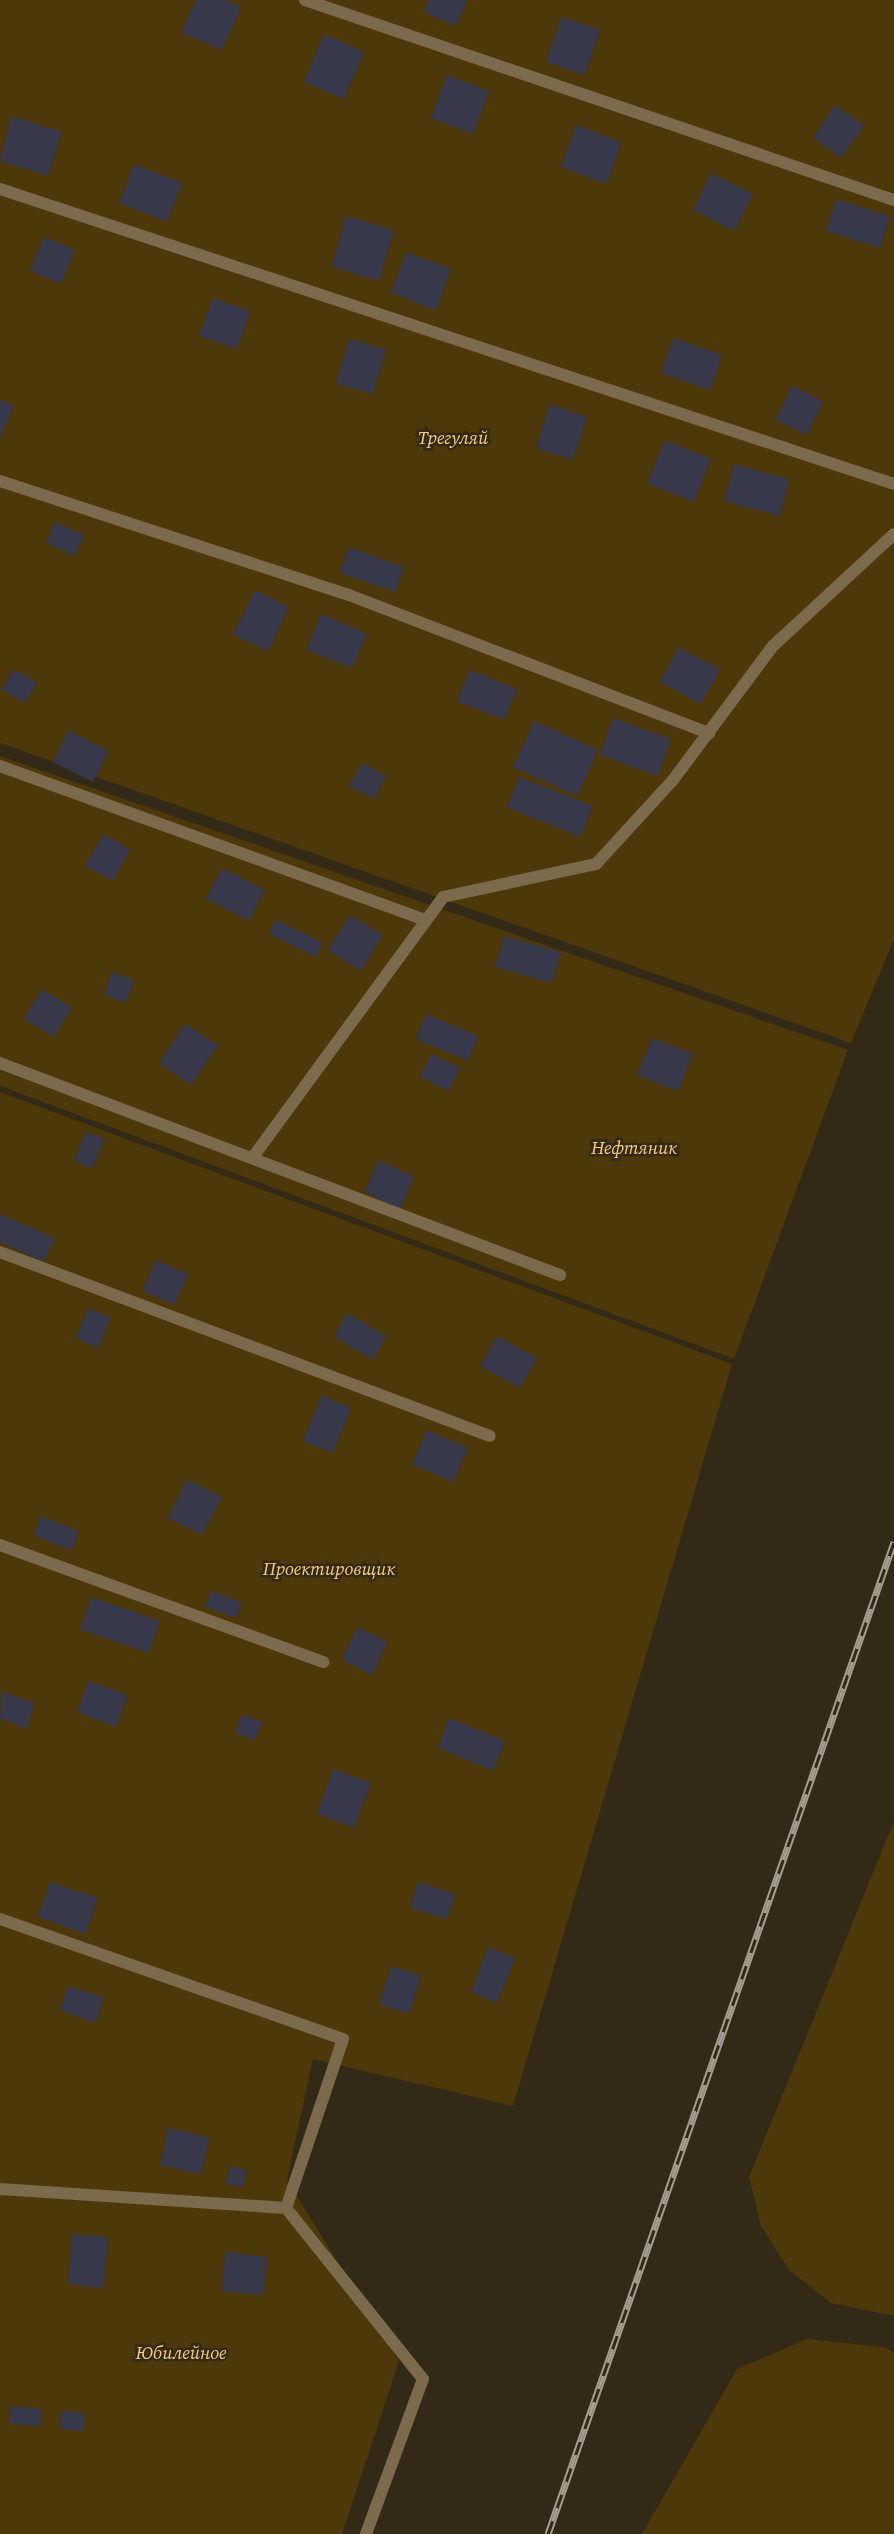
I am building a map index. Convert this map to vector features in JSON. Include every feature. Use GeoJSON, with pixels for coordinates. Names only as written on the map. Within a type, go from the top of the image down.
{"type":"FeatureCollection","features":[{"type":"Feature","properties":{"kind":"street"},"geometry":{"type":"LineString","coordinates":[[304,0],[894,200]]}},
{"type":"Feature","properties":{"kind":"street"},"geometry":{"type":"LineString","coordinates":[[0,189],[894,484]]}},
{"type":"Feature","properties":{"kind":"street"},"geometry":{"type":"LineString","coordinates":[[0,481],[349,595],[709,733]]}},
{"type":"Feature","properties":{"kind":"street"},"geometry":{"type":"LineString","coordinates":[[253,1157],[443,897],[596,864],[673,780],[773,646],[894,534]]}},
{"type":"Feature","properties":{"kind":"street"},"geometry":{"type":"LineString","coordinates":[[0,766],[425,920]]}},
{"type":"Feature","properties":{"kind":"street"},"geometry":{"type":"LineString","coordinates":[[0,1063],[560,1275]]}},
{"type":"Feature","properties":{"kind":"street"},"geometry":{"type":"LineString","coordinates":[[0,1252],[490,1436]]}},
{"type":"Feature","properties":{"kind":"street"},"geometry":{"type":"LineString","coordinates":[[0,1545],[323,1662]]}},
{"type":"Feature","properties":{"kind":"street"},"geometry":{"type":"LineString","coordinates":[[0,1919],[343,2039],[286,2208]]}},
{"type":"Feature","properties":{"kind":"street"},"geometry":{"type":"LineString","coordinates":[[0,2189],[286,2208],[423,2379],[366,2534]]}},
{"type":"Feature","properties":{"kind":"green space","name":"Трегуляй"},"geometry":{"type":"Polygon","coordinates":[[[0,0],[894,0],[894,939],[851,1043],[0,743],[0,0]]]}},
{"type":"Feature","properties":{"kind":"green space","name":"Нефтяник"},"geometry":{"type":"Polygon","coordinates":[[[0,756],[848,1050],[734,1359],[0,1086],[0,756]]]}},
{"type":"Feature","properties":{"kind":"green space","name":"Проектировщик"},"geometry":{"type":"Polygon","coordinates":[[[0,1092],[732,1364],[513,2106],[313,2059],[287,2180],[399,2361],[342,2534],[0,2534],[0,1092]]]}},
{"type":"Feature","properties":{"kind":"green space"},"geometry":{"type":"Polygon","coordinates":[[[894,1821],[894,2316],[831,2303],[789,2270],[761,2226],[749,2177],[894,1821]]]}},
{"type":"Feature","properties":{"kind":"green space"},"geometry":{"type":"Polygon","coordinates":[[[807,2339],[883,2347],[894,2352],[894,2534],[642,2534],[737,2369],[807,2339]]]}},
{"type":"Feature","properties":{"kind":"building"},"geometry":{"type":"Polygon","coordinates":[[[196,0],[225,0],[241,7],[222,50],[181,33],[196,0]]]}},
{"type":"Feature","properties":{"kind":"building"},"geometry":{"type":"Polygon","coordinates":[[[429,0],[467,0],[456,26],[424,12],[429,0]]]}},
{"type":"Feature","properties":{"kind":"building"},"geometry":{"type":"Polygon","coordinates":[[[561,17],[600,30],[585,75],[546,62],[561,17]]]}},
{"type":"Feature","properties":{"kind":"building"},"geometry":{"type":"Polygon","coordinates":[[[324,34],[364,52],[344,99],[304,82],[324,34]]]}},
{"type":"Feature","properties":{"kind":"building"},"geometry":{"type":"Polygon","coordinates":[[[447,75],[489,91],[473,134],[431,118],[447,75]]]}},
{"type":"Feature","properties":{"kind":"building"},"geometry":{"type":"Polygon","coordinates":[[[835,105],[864,126],[841,158],[813,138],[835,105]]]}},
{"type":"Feature","properties":{"kind":"building"},"geometry":{"type":"Polygon","coordinates":[[[11,116],[62,132],[48,176],[0,161],[11,116]]]}},
{"type":"Feature","properties":{"kind":"building"},"geometry":{"type":"Polygon","coordinates":[[[576,125],[621,142],[607,184],[561,167],[576,125]]]}},
{"type":"Feature","properties":{"kind":"building"},"geometry":{"type":"Polygon","coordinates":[[[134,164],[182,183],[167,222],[119,203],[134,164]]]}},
{"type":"Feature","properties":{"kind":"building"},"geometry":{"type":"Polygon","coordinates":[[[711,173],[753,194],[734,231],[693,210],[711,173]]]}},
{"type":"Feature","properties":{"kind":"building"},"geometry":{"type":"Polygon","coordinates":[[[836,199],[890,216],[880,248],[826,231],[836,199]]]}},
{"type":"Feature","properties":{"kind":"building"},"geometry":{"type":"Polygon","coordinates":[[[346,216],[394,230],[379,281],[332,267],[346,216]]]}},
{"type":"Feature","properties":{"kind":"building"},"geometry":{"type":"Polygon","coordinates":[[[44,237],[75,250],[61,284],[30,271],[44,237]]]}},
{"type":"Feature","properties":{"kind":"building"},"geometry":{"type":"Polygon","coordinates":[[[406,252],[451,269],[436,310],[391,293],[406,252]]]}},
{"type":"Feature","properties":{"kind":"building"},"geometry":{"type":"Polygon","coordinates":[[[213,298],[250,311],[237,349],[199,336],[213,298]]]}},
{"type":"Feature","properties":{"kind":"building"},"geometry":{"type":"Polygon","coordinates":[[[673,338],[722,355],[710,390],[661,373],[673,338]]]}},
{"type":"Feature","properties":{"kind":"building"},"geometry":{"type":"Polygon","coordinates":[[[349,339],[386,349],[373,394],[336,384],[349,339]]]}},
{"type":"Feature","properties":{"kind":"building"},"geometry":{"type":"Polygon","coordinates":[[[792,386],[823,401],[807,435],[775,420],[792,386]]]}},
{"type":"Feature","properties":{"kind":"building"},"geometry":{"type":"Polygon","coordinates":[[[0,400],[14,405],[0,439],[0,400]]]}},
{"type":"Feature","properties":{"kind":"building"},"geometry":{"type":"Polygon","coordinates":[[[550,404],[587,417],[573,460],[536,448],[550,404]]]}},
{"type":"Feature","properties":{"kind":"building"},"geometry":{"type":"Polygon","coordinates":[[[665,440],[711,459],[694,502],[647,483],[665,440]]]}},
{"type":"Feature","properties":{"kind":"building"},"geometry":{"type":"Polygon","coordinates":[[[734,464],[789,479],[780,516],[724,501],[734,464]]]}},
{"type":"Feature","properties":{"kind":"building"},"geometry":{"type":"Polygon","coordinates":[[[55,522],[84,535],[75,556],[46,543],[55,522]]]}},
{"type":"Feature","properties":{"kind":"building"},"geometry":{"type":"Polygon","coordinates":[[[349,547],[404,567],[395,592],[340,573],[349,547]]]}},
{"type":"Feature","properties":{"kind":"building"},"geometry":{"type":"Polygon","coordinates":[[[255,590],[289,607],[268,651],[233,635],[255,590]]]}},
{"type":"Feature","properties":{"kind":"building"},"geometry":{"type":"Polygon","coordinates":[[[321,614],[367,634],[352,668],[306,650],[321,614]]]}},
{"type":"Feature","properties":{"kind":"building"},"geometry":{"type":"Polygon","coordinates":[[[678,647],[720,669],[701,704],[660,682],[678,647]]]}},
{"type":"Feature","properties":{"kind":"building"},"geometry":{"type":"Polygon","coordinates":[[[13,669],[37,682],[25,703],[2,690],[13,669]]]}},
{"type":"Feature","properties":{"kind":"building"},"geometry":{"type":"Polygon","coordinates":[[[470,670],[517,689],[504,720],[457,701],[470,670]]]}},
{"type":"Feature","properties":{"kind":"building"},"geometry":{"type":"Polygon","coordinates":[[[613,718],[671,739],[658,776],[600,755],[613,718]]]}},
{"type":"Feature","properties":{"kind":"building"},"geometry":{"type":"Polygon","coordinates":[[[534,721],[598,750],[577,796],[513,767],[534,721]]]}},
{"type":"Feature","properties":{"kind":"building"},"geometry":{"type":"Polygon","coordinates":[[[68,730],[109,751],[93,782],[53,762],[68,730]]]}},
{"type":"Feature","properties":{"kind":"building"},"geometry":{"type":"Polygon","coordinates":[[[362,763],[386,776],[374,799],[349,786],[362,763]]]}},
{"type":"Feature","properties":{"kind":"building"},"geometry":{"type":"Polygon","coordinates":[[[519,777],[593,806],[580,837],[507,807],[519,777]]]}},
{"type":"Feature","properties":{"kind":"building"},"geometry":{"type":"Polygon","coordinates":[[[103,834],[130,849],[113,881],[85,866],[103,834]]]}},
{"type":"Feature","properties":{"kind":"building"},"geometry":{"type":"Polygon","coordinates":[[[222,868],[265,890],[249,921],[206,899],[222,868]]]}},
{"type":"Feature","properties":{"kind":"building"},"geometry":{"type":"Polygon","coordinates":[[[350,915],[383,935],[361,971],[328,950],[350,915]]]}},
{"type":"Feature","properties":{"kind":"building"},"geometry":{"type":"Polygon","coordinates":[[[276,920],[323,943],[316,957],[269,934],[276,920]]]}},
{"type":"Feature","properties":{"kind":"building"},"geometry":{"type":"Polygon","coordinates":[[[504,936],[561,952],[552,983],[495,967],[504,936]]]}},
{"type":"Feature","properties":{"kind":"building"},"geometry":{"type":"Polygon","coordinates":[[[112,972],[134,980],[126,1003],[104,995],[112,972]]]}},
{"type":"Feature","properties":{"kind":"building"},"geometry":{"type":"Polygon","coordinates":[[[42,989],[72,1008],[54,1037],[24,1019],[42,989]]]}},
{"type":"Feature","properties":{"kind":"building"},"geometry":{"type":"Polygon","coordinates":[[[426,1014],[478,1036],[468,1061],[416,1039],[426,1014]]]}},
{"type":"Feature","properties":{"kind":"building"},"geometry":{"type":"Polygon","coordinates":[[[185,1024],[218,1045],[191,1085],[159,1063],[185,1024]]]}},
{"type":"Feature","properties":{"kind":"building"},"geometry":{"type":"Polygon","coordinates":[[[652,1038],[693,1054],[678,1091],[637,1075],[652,1038]]]}},
{"type":"Feature","properties":{"kind":"building"},"geometry":{"type":"Polygon","coordinates":[[[431,1054],[460,1068],[449,1091],[420,1077],[431,1054]]]}},
{"type":"Feature","properties":{"kind":"building"},"geometry":{"type":"Polygon","coordinates":[[[86,1131],[104,1139],[92,1169],[74,1161],[86,1131]]]}},
{"type":"Feature","properties":{"kind":"building"},"geometry":{"type":"Polygon","coordinates":[[[379,1160],[414,1177],[400,1209],[364,1192],[379,1160]]]}},
{"type":"Feature","properties":{"kind":"building"},"geometry":{"type":"Polygon","coordinates":[[[0,1214],[55,1238],[44,1262],[0,1242],[0,1214]]]}},
{"type":"Feature","properties":{"kind":"building"},"geometry":{"type":"Polygon","coordinates":[[[156,1260],[188,1274],[175,1305],[142,1291],[156,1260]]]}},
{"type":"Feature","properties":{"kind":"building"},"geometry":{"type":"Polygon","coordinates":[[[89,1308],[111,1318],[98,1348],[75,1338],[89,1308]]]}},
{"type":"Feature","properties":{"kind":"building"},"geometry":{"type":"Polygon","coordinates":[[[347,1313],[386,1336],[373,1360],[334,1337],[347,1313]]]}},
{"type":"Feature","properties":{"kind":"building"},"geometry":{"type":"Polygon","coordinates":[[[497,1336],[537,1358],[520,1388],[480,1366],[497,1336]]]}},
{"type":"Feature","properties":{"kind":"building"},"geometry":{"type":"Polygon","coordinates":[[[322,1395],[351,1408],[333,1453],[303,1441],[322,1395]]]}},
{"type":"Feature","properties":{"kind":"building"},"geometry":{"type":"Polygon","coordinates":[[[427,1430],[468,1448],[453,1482],[412,1464],[427,1430]]]}},
{"type":"Feature","properties":{"kind":"building"},"geometry":{"type":"Polygon","coordinates":[[[187,1479],[222,1497],[202,1535],[168,1518],[187,1479]]]}},
{"type":"Feature","properties":{"kind":"building"},"geometry":{"type":"Polygon","coordinates":[[[41,1516],[79,1531],[71,1551],[34,1535],[41,1516]]]}},
{"type":"Feature","properties":{"kind":"building"},"geometry":{"type":"Polygon","coordinates":[[[211,1591],[242,1603],[236,1618],[205,1607],[211,1591]]]}},
{"type":"Feature","properties":{"kind":"building"},"geometry":{"type":"Polygon","coordinates":[[[91,1597],[160,1621],[149,1653],[80,1629],[91,1597]]]}},
{"type":"Feature","properties":{"kind":"building"},"geometry":{"type":"Polygon","coordinates":[[[357,1627],[388,1642],[372,1675],[342,1660],[357,1627]]]}},
{"type":"Feature","properties":{"kind":"building"},"geometry":{"type":"Polygon","coordinates":[[[88,1681],[128,1695],[116,1727],[77,1712],[88,1681]]]}},
{"type":"Feature","properties":{"kind":"building"},"geometry":{"type":"Polygon","coordinates":[[[2,1691],[35,1704],[26,1729],[0,1718],[2,1691]]]}},
{"type":"Feature","properties":{"kind":"building"},"geometry":{"type":"Polygon","coordinates":[[[242,1714],[262,1722],[255,1740],[235,1733],[242,1714]]]}},
{"type":"Feature","properties":{"kind":"building"},"geometry":{"type":"Polygon","coordinates":[[[449,1718],[505,1741],[493,1771],[438,1748],[449,1718]]]}},
{"type":"Feature","properties":{"kind":"building"},"geometry":{"type":"Polygon","coordinates":[[[333,1769],[371,1783],[354,1828],[317,1814],[333,1769]]]}},
{"type":"Feature","properties":{"kind":"building"},"geometry":{"type":"Polygon","coordinates":[[[50,1882],[98,1898],[85,1934],[38,1917],[50,1882]]]}},
{"type":"Feature","properties":{"kind":"building"},"geometry":{"type":"Polygon","coordinates":[[[418,1882],[455,1894],[447,1919],[410,1908],[418,1882]]]}},
{"type":"Feature","properties":{"kind":"building"},"geometry":{"type":"Polygon","coordinates":[[[488,1947],[515,1958],[497,2003],[471,1992],[488,1947]]]}},
{"type":"Feature","properties":{"kind":"building"},"geometry":{"type":"Polygon","coordinates":[[[391,1966],[421,1976],[409,2014],[379,2004],[391,1966]]]}},
{"type":"Feature","properties":{"kind":"building"},"geometry":{"type":"Polygon","coordinates":[[[68,1986],[104,1998],[95,2023],[60,2010],[68,1986]]]}},
{"type":"Feature","properties":{"kind":"building"},"geometry":{"type":"Polygon","coordinates":[[[168,2128],[209,2138],[201,2174],[160,2165],[168,2128]]]}},
{"type":"Feature","properties":{"kind":"building"},"geometry":{"type":"Polygon","coordinates":[[[230,2166],[247,2170],[243,2188],[226,2184],[230,2166]]]}},
{"type":"Feature","properties":{"kind":"building"},"geometry":{"type":"Polygon","coordinates":[[[72,2234],[108,2237],[103,2288],[68,2284],[72,2234]]]}},
{"type":"Feature","properties":{"kind":"building"},"geometry":{"type":"Polygon","coordinates":[[[225,2252],[267,2257],[263,2295],[222,2291],[225,2252]]]}},
{"type":"Feature","properties":{"kind":"building"},"geometry":{"type":"Polygon","coordinates":[[[10,2406],[42,2409],[41,2426],[9,2424],[10,2406]]]}},
{"type":"Feature","properties":{"kind":"building"},"geometry":{"type":"Polygon","coordinates":[[[61,2411],[85,2413],[83,2431],[60,2429],[61,2411]]]}},
{"type":"Feature","properties":{"kind":"railway"},"geometry":{"type":"LineString","coordinates":[[548,2534],[894,1542]]}},
{"type":"Feature","properties":{"kind":"park label","name":"Юбилейное"},"geometry":{"type":"Point","coordinates":[181,2353]}}]}
